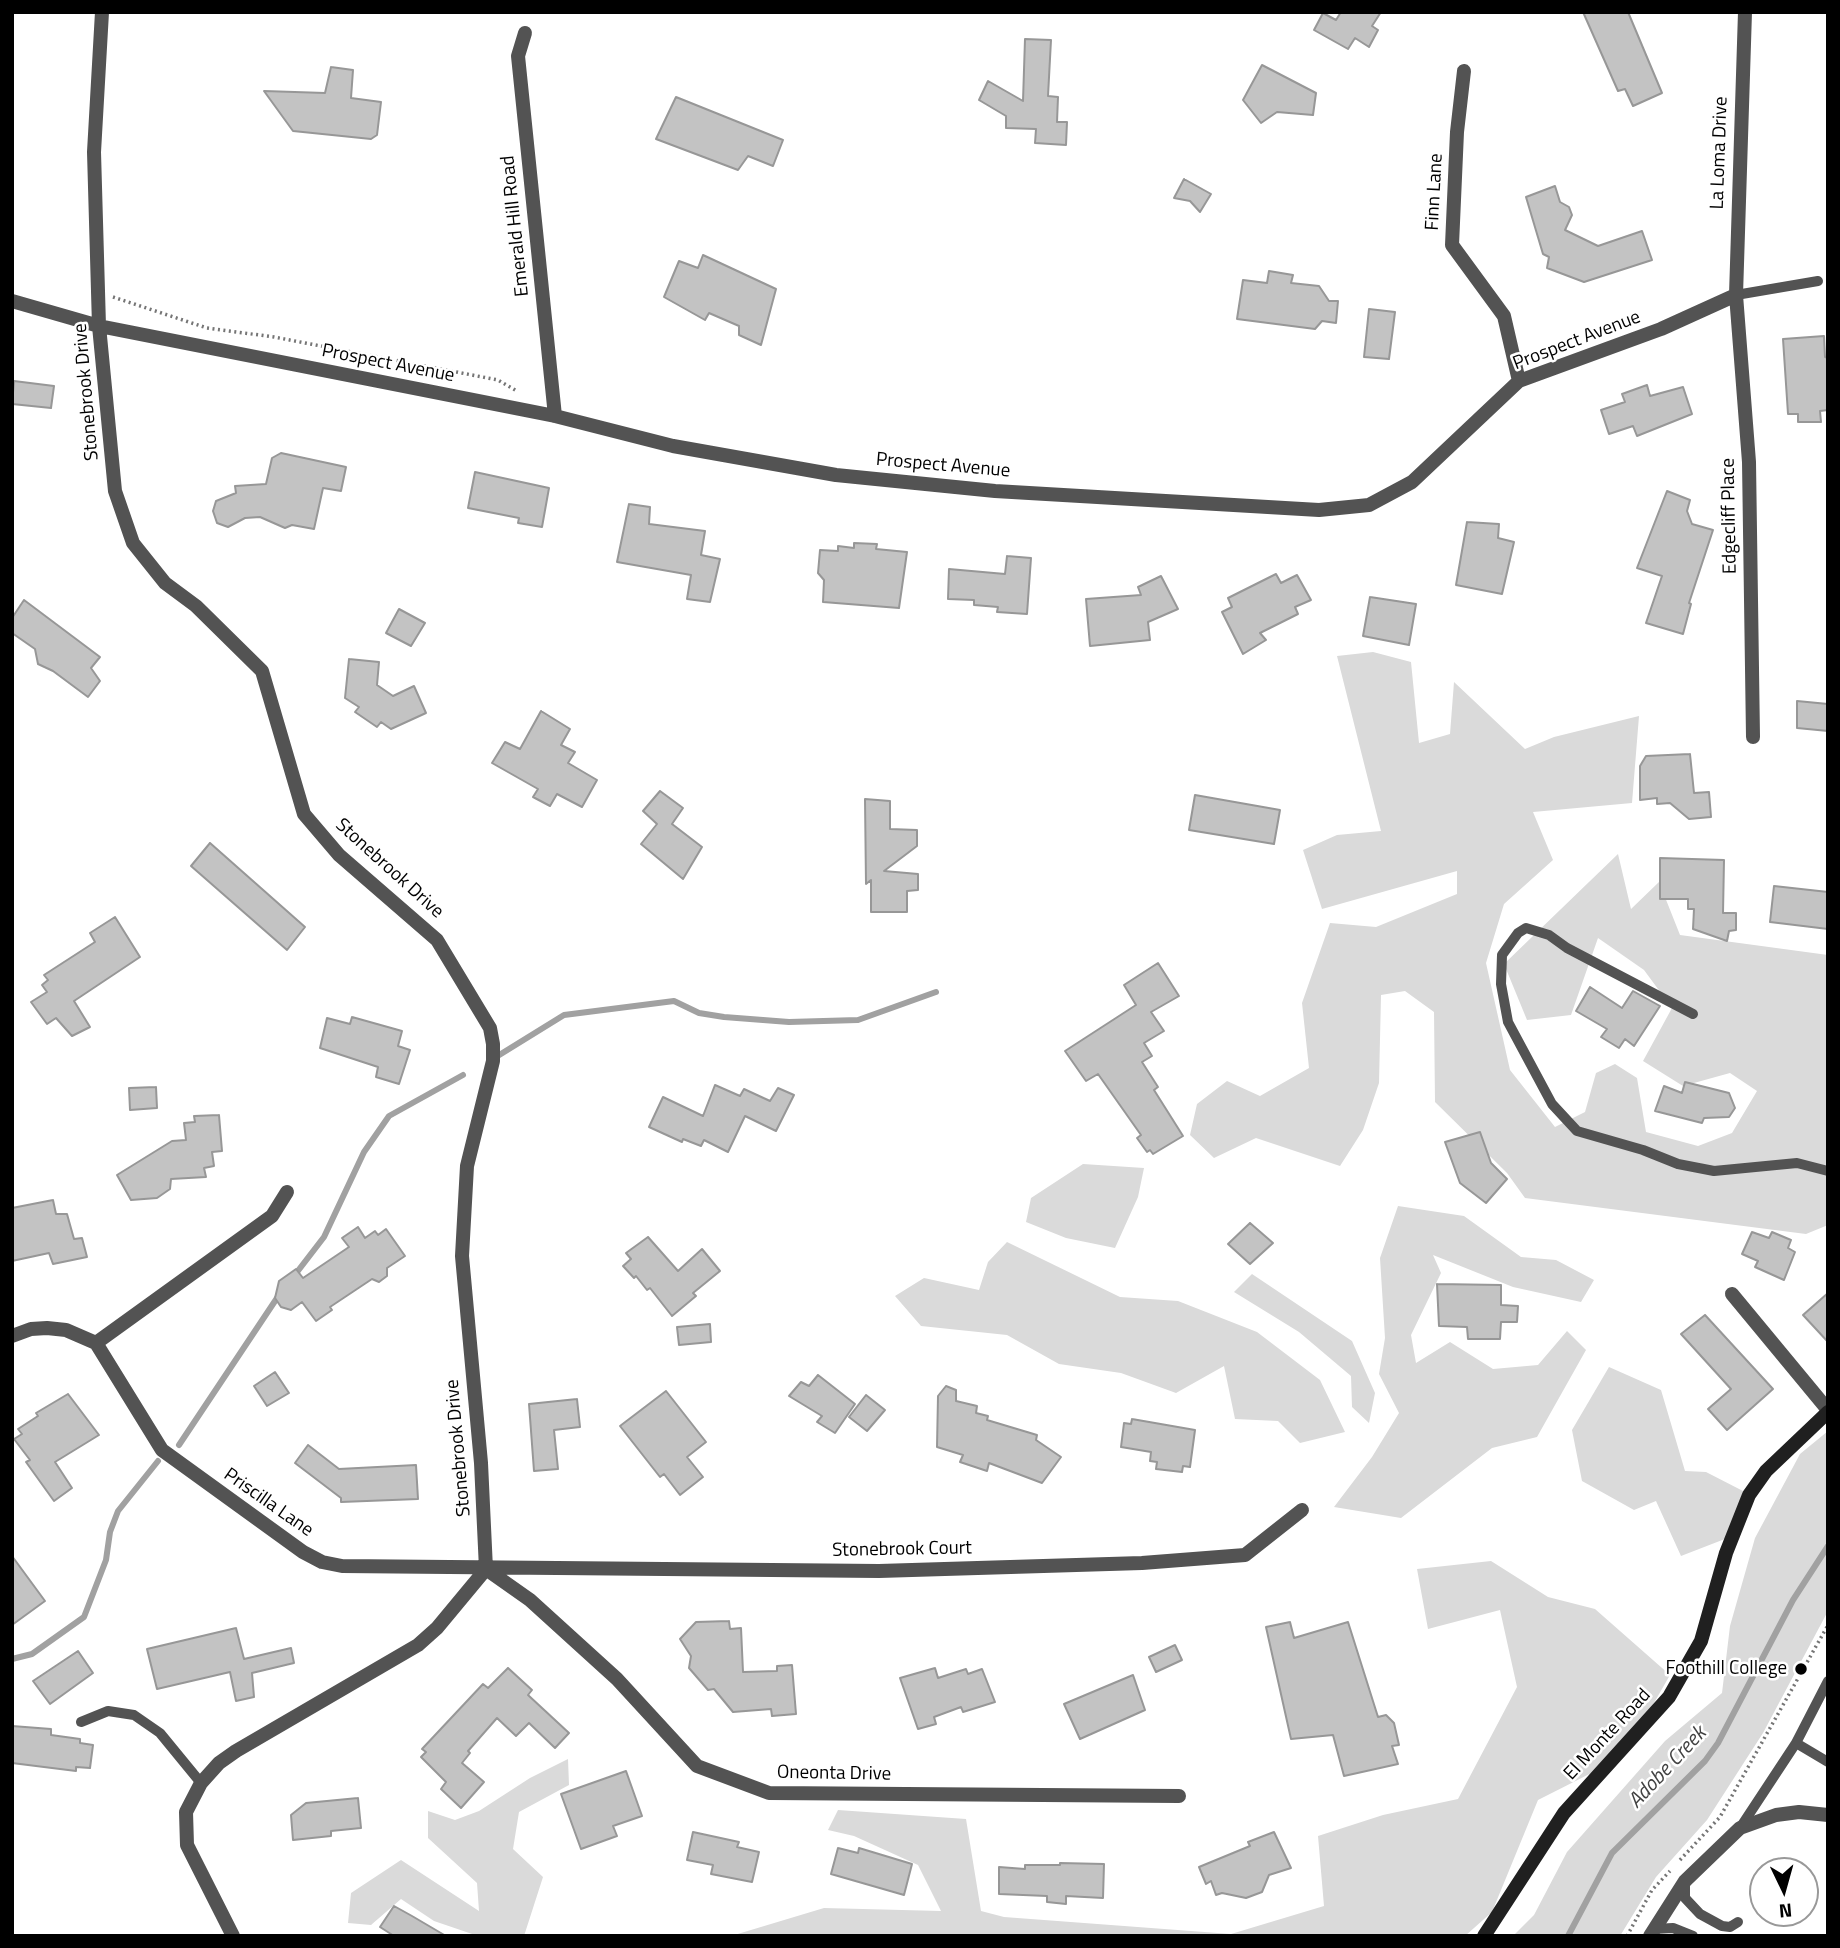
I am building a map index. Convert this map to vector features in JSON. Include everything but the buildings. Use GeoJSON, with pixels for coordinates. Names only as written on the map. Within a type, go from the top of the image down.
{"type":"FeatureCollection","features":[{"type":"Feature","properties":{"kind":"street","name":"Stonebrook Drive"},"geometry":{"type":"LineString","coordinates":[[102,12],[94,152],[99,326],[115,491],[133,544],[165,583],[196,607],[262,671],[304,814],[339,855],[438,940],[490,1028],[493,1061],[467,1166],[462,1256],[481,1463],[486,1569]]}},
{"type":"Feature","properties":{"kind":"street","name":"La Loma Drive"},"geometry":{"type":"LineString","coordinates":[[1736,295],[1745,12]]}},
{"type":"Feature","properties":{"kind":"street","name":"Emerald Hill Road"},"geometry":{"type":"LineString","coordinates":[[524,33],[518,56],[555,416]]}},
{"type":"Feature","properties":{"kind":"street","name":"Finn Lane"},"geometry":{"type":"LineString","coordinates":[[1464,71],[1457,132],[1451,245],[1504,316],[1519,381]]}},
{"type":"Feature","properties":{"kind":"street","name":"Prospect Avenue"},"geometry":{"type":"LineString","coordinates":[[12,301],[99,326],[555,416],[673,446],[836,475],[995,491],[1319,510],[1369,505],[1412,482],[1519,381],[1661,329],[1736,295]]}},
{"type":"Feature","properties":{"kind":"street","name":"Edgecliff Place"},"geometry":{"type":"LineString","coordinates":[[1736,295],[1749,462],[1754,737]]}},
{"type":"Feature","properties":{"kind":"street"},"geometry":{"type":"LineString","coordinates":[[12,1336],[31,1329],[47,1328],[66,1330],[96,1343],[272,1216],[287,1192]]}},
{"type":"Feature","properties":{"kind":"street"},"geometry":{"type":"LineString","coordinates":[[1732,1294],[1828,1411]]}},
{"type":"Feature","properties":{"kind":"street","name":"Priscilla Lane"},"geometry":{"type":"LineString","coordinates":[[96,1343],[162,1450],[303,1552],[322,1562],[342,1566],[486,1569]]}},
{"type":"Feature","properties":{"kind":"street","name":"El Monte Road"},"geometry":{"type":"LineString","coordinates":[[1484,1936],[1564,1813],[1669,1697],[1701,1641],[1726,1553],[1749,1495],[1766,1471],[1828,1411]]}},
{"type":"Feature","properties":{"kind":"street","name":"Stonebrook Court"},"geometry":{"type":"LineString","coordinates":[[486,1569],[879,1571],[1142,1563],[1245,1555],[1302,1510]]}},
{"type":"Feature","properties":{"kind":"street"},"geometry":{"type":"LineString","coordinates":[[233,1936],[187,1844],[186,1812],[201,1783],[219,1763],[236,1751],[418,1645],[438,1628],[486,1569]]}},
{"type":"Feature","properties":{"kind":"street","name":"Oneonta Drive"},"geometry":{"type":"LineString","coordinates":[[486,1569],[530,1600],[617,1679],[697,1766],[769,1793],[1180,1796]]}},
{"type":"Feature","properties":{"kind":"street"},"geometry":{"type":"LineString","coordinates":[[1652,1932],[1685,1881],[1740,1828],[1776,1815],[1799,1812],[1828,1815]]}},
{"type":"Feature","properties":{"kind":"lane"},"geometry":{"type":"LineString","coordinates":[[1736,295],[1818,281]]}},
{"type":"Feature","properties":{"kind":"lane"},"geometry":{"type":"LineString","coordinates":[[1693,1014],[1567,948],[1549,935],[1526,928],[1518,933],[1502,956],[1501,984],[1508,1022],[1552,1104],[1577,1131],[1643,1150],[1678,1164],[1714,1171],[1797,1163],[1828,1171]]}},
{"type":"Feature","properties":{"kind":"lane"},"geometry":{"type":"LineString","coordinates":[[1740,1828],[1796,1743],[1828,1681]]}},
{"type":"Feature","properties":{"kind":"lane"},"geometry":{"type":"LineString","coordinates":[[81,1722],[108,1712],[134,1715],[160,1733],[201,1783]]}},
{"type":"Feature","properties":{"kind":"lane"},"geometry":{"type":"LineString","coordinates":[[1796,1743],[1828,1762]]}},
{"type":"Feature","properties":{"kind":"lane"},"geometry":{"type":"LineString","coordinates":[[1685,1881],[1685,1898],[1691,1907],[1722,1926],[1730,1927],[1738,1922]]}},
{"type":"Feature","properties":{"kind":"lane"},"geometry":{"type":"LineString","coordinates":[[1652,1932],[1673,1928],[1693,1936]]}},
{"type":"Feature","properties":{"kind":"path"},"geometry":{"type":"LineString","coordinates":[[98,292],[207,328],[274,337],[381,360],[498,380],[518,391]]}},
{"type":"Feature","properties":{"kind":"path"},"geometry":{"type":"LineString","coordinates":[[1627,1936],[1652,1890],[1720,1817],[1828,1625]]}},
{"type":"Feature","properties":{"kind":"shaded area"},"geometry":{"type":"Polygon","coordinates":[[[1373,652],[1411,662],[1419,743],[1450,734],[1454,682],[1525,749],[1554,737],[1639,716],[1632,803],[1533,812],[1553,860],[1504,904],[1486,963],[1510,1070],[1555,1127],[1585,1112],[1596,1073],[1615,1064],[1637,1078],[1646,1132],[1698,1146],[1732,1133],[1757,1091],[1730,1073],[1683,1086],[1643,1061],[1672,1008],[1644,970],[1598,938],[1571,1015],[1527,1020],[1504,964],[1618,854],[1631,909],[1659,882],[1680,935],[1828,955],[1828,1225],[1806,1234],[1525,1198],[1507,1173],[1435,1102],[1434,1012],[1405,991],[1381,995],[1379,1083],[1363,1130],[1340,1166],[1256,1138],[1214,1158],[1190,1135],[1197,1104],[1227,1081],[1260,1096],[1309,1068],[1302,1003],[1330,923],[1376,927],[1457,894],[1457,871],[1322,909],[1303,850],[1337,835],[1381,831],[1337,656],[1373,652]]]}},
{"type":"Feature","properties":{"kind":"shaded area"},"geometry":{"type":"Polygon","coordinates":[[[1083,1164],[1144,1168],[1138,1197],[1115,1248],[1066,1238],[1026,1222],[1031,1198],[1083,1164]]]}},
{"type":"Feature","properties":{"kind":"shaded area"},"geometry":{"type":"Polygon","coordinates":[[[1398,1206],[1464,1216],[1521,1257],[1556,1260],[1594,1280],[1581,1302],[1513,1287],[1433,1255],[1441,1273],[1411,1335],[1416,1363],[1450,1342],[1493,1369],[1538,1365],[1567,1331],[1586,1350],[1537,1437],[1492,1448],[1401,1518],[1334,1507],[1372,1457],[1399,1413],[1379,1374],[1385,1338],[1380,1258],[1398,1206]]]}},
{"type":"Feature","properties":{"kind":"shaded area"},"geometry":{"type":"Polygon","coordinates":[[[1007,1242],[1120,1297],[1178,1301],[1257,1332],[1320,1380],[1345,1432],[1300,1443],[1278,1421],[1235,1419],[1224,1366],[1176,1393],[1121,1373],[1059,1364],[1007,1335],[921,1326],[895,1296],[924,1278],[979,1290],[988,1262],[1007,1242]]]}},
{"type":"Feature","properties":{"kind":"shaded area"},"geometry":{"type":"Polygon","coordinates":[[[1252,1274],[1352,1341],[1375,1393],[1369,1423],[1352,1407],[1351,1376],[1299,1332],[1234,1292],[1252,1274]]]}},
{"type":"Feature","properties":{"kind":"shaded area"},"geometry":{"type":"Polygon","coordinates":[[[1609,1367],[1661,1390],[1685,1471],[1706,1472],[1743,1491],[1730,1537],[1681,1556],[1656,1501],[1634,1510],[1582,1481],[1572,1430],[1609,1367]]]}},
{"type":"Feature","properties":{"kind":"shaded area"},"geometry":{"type":"Polygon","coordinates":[[[1828,1431],[1828,1611],[1763,1733],[1707,1820],[1656,1877],[1620,1936],[1513,1936],[1534,1915],[1567,1852],[1665,1741],[1722,1693],[1730,1626],[1755,1538],[1800,1454],[1828,1431]]]}},
{"type":"Feature","properties":{"kind":"shaded area"},"geometry":{"type":"Polygon","coordinates":[[[1491,1561],[1548,1597],[1595,1609],[1670,1675],[1623,1757],[1538,1800],[1492,1912],[1465,1936],[731,1936],[824,1908],[941,1911],[918,1865],[854,1836],[828,1830],[838,1810],[966,1819],[981,1911],[1004,1917],[1231,1934],[1324,1906],[1318,1836],[1383,1815],[1458,1799],[1517,1687],[1500,1610],[1428,1629],[1417,1569],[1491,1561]]]}},
{"type":"Feature","properties":{"kind":"shaded area"},"geometry":{"type":"Polygon","coordinates":[[[568,1759],[569,1785],[519,1812],[513,1849],[543,1877],[524,1936],[478,1936],[434,1921],[401,1899],[371,1925],[348,1923],[351,1893],[401,1860],[479,1911],[477,1883],[428,1838],[428,1811],[455,1820],[479,1811],[530,1778],[568,1759]]]}},
{"type":"Feature","properties":{"kind":"waterway"},"geometry":{"type":"LineString","coordinates":[[496,1057],[564,1015],[674,1001],[699,1013],[724,1017],[789,1022],[858,1020],[936,992]]}},
{"type":"Feature","properties":{"kind":"waterway"},"geometry":{"type":"LineString","coordinates":[[294,1276],[324,1237],[364,1152],[389,1116],[463,1075]]}},
{"type":"Feature","properties":{"kind":"waterway"},"geometry":{"type":"LineString","coordinates":[[179,1445],[279,1295]]}},
{"type":"Feature","properties":{"kind":"waterway"},"geometry":{"type":"LineString","coordinates":[[12,1659],[32,1654],[84,1617],[106,1560],[110,1532],[118,1511],[158,1461]]}},
{"type":"Feature","properties":{"kind":"waterway","name":"Adobe Creek"},"geometry":{"type":"LineString","coordinates":[[1568,1936],[1612,1853],[1705,1761],[1718,1743],[1793,1600],[1828,1546]]}},
{"type":"Feature","properties":{"kind":"place","name":"Foothill College"},"geometry":{"type":"Point","coordinates":[1801,1669]}}]}
